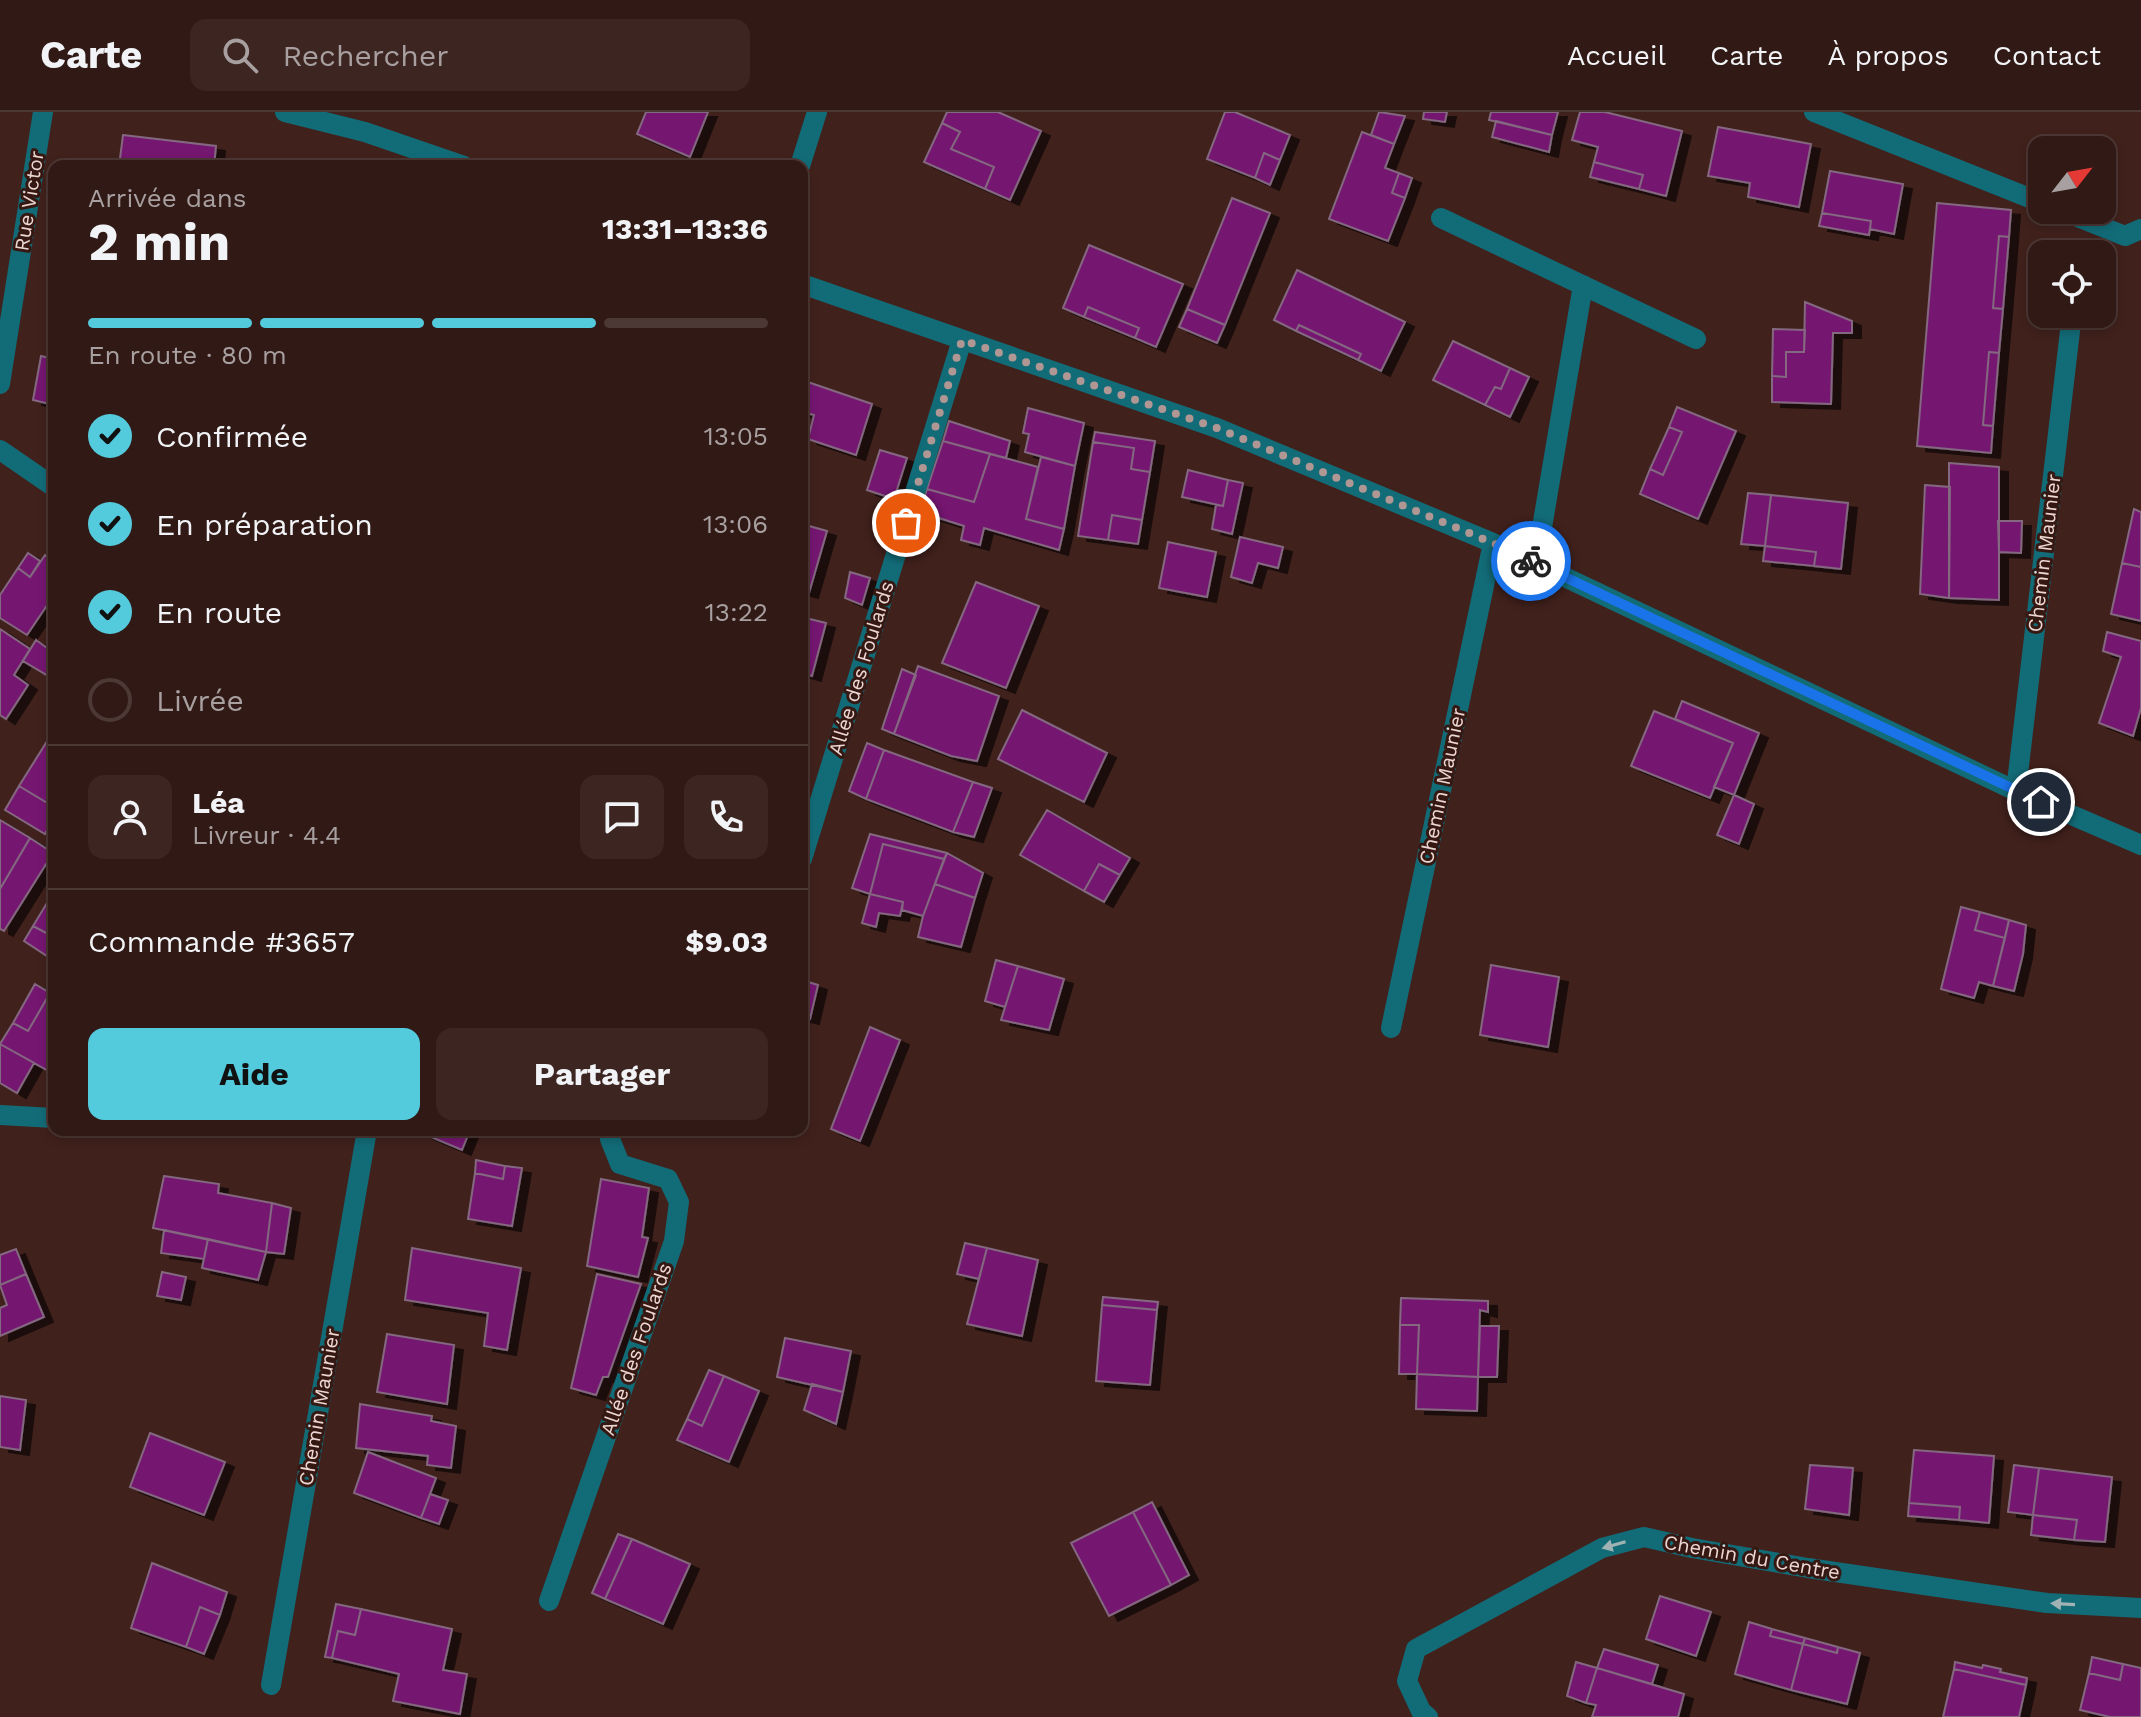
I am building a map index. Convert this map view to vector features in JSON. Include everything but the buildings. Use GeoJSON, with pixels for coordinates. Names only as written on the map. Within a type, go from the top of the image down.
{"type":"FeatureCollection","features":[{"type":"Feature","properties":{"kind":"street","name":"Rue Victor"},"geometry":{"type":"LineString","coordinates":[[0,384],[43,112]]}},
{"type":"Feature","properties":{"kind":"street"},"geometry":{"type":"LineString","coordinates":[[285,112],[365,132],[447,160]]}},
{"type":"Feature","properties":{"kind":"street"},"geometry":{"type":"LineString","coordinates":[[802,160],[817,112]]}},
{"type":"Feature","properties":{"kind":"street"},"geometry":{"type":"LineString","coordinates":[[1814,112],[2028,197]]}},
{"type":"Feature","properties":{"kind":"street"},"geometry":{"type":"LineString","coordinates":[[1441,218],[1696,339]]}},
{"type":"Feature","properties":{"kind":"street"},"geometry":{"type":"LineString","coordinates":[[2095,224],[2125,236],[2141,229]]}},
{"type":"Feature","properties":{"kind":"street"},"geometry":{"type":"LineString","coordinates":[[1536,563],[1583,285]]}},
{"type":"Feature","properties":{"kind":"street"},"geometry":{"type":"LineString","coordinates":[[808,286],[1217,428],[1493,543],[2016,791],[2141,845]]}},
{"type":"Feature","properties":{"kind":"street","name":"Chemin Maunier"},"geometry":{"type":"LineString","coordinates":[[2016,791],[2070,328]]}},
{"type":"Feature","properties":{"kind":"street","name":"Allée des Foulards"},"geometry":{"type":"LineString","coordinates":[[808,840],[962,340]]}},
{"type":"Feature","properties":{"kind":"street"},"geometry":{"type":"LineString","coordinates":[[0,450],[48,483]]}},
{"type":"Feature","properties":{"kind":"street","name":"Chemin Maunier"},"geometry":{"type":"LineString","coordinates":[[1391,1028],[1493,543]]}},
{"type":"Feature","properties":{"kind":"street"},"geometry":{"type":"LineString","coordinates":[[0,1115],[48,1118]]}},
{"type":"Feature","properties":{"kind":"street","name":"Chemin Maunier"},"geometry":{"type":"LineString","coordinates":[[271,1685],[366,1136]]}},
{"type":"Feature","properties":{"kind":"street","name":"Allée des Foulards"},"geometry":{"type":"LineString","coordinates":[[549,1601],[674,1241],[679,1202],[668,1179],[620,1164],[611,1136]]}},
{"type":"Feature","properties":{"kind":"street","name":"Chemin du Centre"},"geometry":{"type":"LineString","coordinates":[[1428,1717],[1421,1711],[1407,1681],[1416,1649],[1602,1548],[1644,1537],[1808,1568],[2047,1603],[2141,1608]]}},
{"type":"Feature","properties":{"kind":"way so far"},"geometry":{"type":"LineString","coordinates":[[906,523],[962,340],[1217,428],[1531,561]]}},
{"type":"Feature","properties":{"kind":"route"},"geometry":{"type":"LineString","coordinates":[[1531,561],[2041,802]]}}]}
